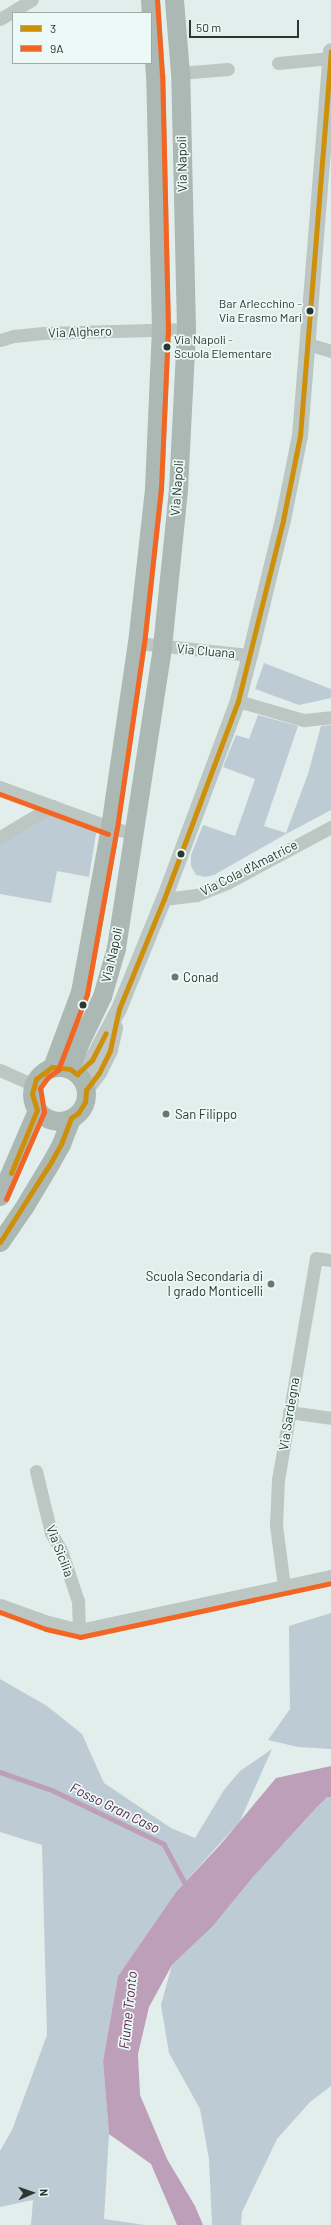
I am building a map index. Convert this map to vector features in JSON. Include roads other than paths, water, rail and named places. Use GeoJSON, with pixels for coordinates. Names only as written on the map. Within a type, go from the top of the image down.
{"type":"FeatureCollection","features":[{"type":"Feature","properties":{"kind":"main road","name":"Via Napoli"},"geometry":{"type":"LineString","coordinates":[[150,0],[151,12]]}},
{"type":"Feature","properties":{"kind":"main road","name":"Via Napoli"},"geometry":{"type":"LineString","coordinates":[[66,1070],[102,996],[116,948],[162,647],[178,489],[186,329],[180,73],[174,0]]}},
{"type":"Feature","properties":{"kind":"main road","name":"Via Napoli"},"geometry":{"type":"LineString","coordinates":[[66,1070],[110,827],[137,643],[154,488],[161,330],[155,75],[152,30]]}},
{"type":"Feature","properties":{"kind":"main road"},"geometry":{"type":"LineString","coordinates":[[66,1070],[86,1090],[85,1102],[78,1113],[71,1118],[54,1121],[45,1117],[37,1110],[32,1094],[33,1085],[42,1072],[66,1070]]}},
{"type":"Feature","properties":{"kind":"main road"},"geometry":{"type":"LineString","coordinates":[[0,1196],[37,1110]]}},
{"type":"Feature","properties":{"kind":"main road"},"geometry":{"type":"LineString","coordinates":[[0,1242],[24,1207],[51,1162],[61,1144],[71,1118]]}},
{"type":"Feature","properties":{"kind":"street"},"geometry":{"type":"LineString","coordinates":[[0,18],[32,0]]}},
{"type":"Feature","properties":{"kind":"street"},"geometry":{"type":"LineString","coordinates":[[66,1070],[92,1060],[119,1009],[164,899],[238,700],[250,655],[283,520],[300,436],[331,51]]}},
{"type":"Feature","properties":{"kind":"street"},"geometry":{"type":"LineString","coordinates":[[278,63],[331,58]]}},
{"type":"Feature","properties":{"kind":"street"},"geometry":{"type":"LineString","coordinates":[[180,73],[228,69]]}},
{"type":"Feature","properties":{"kind":"street"},"geometry":{"type":"LineString","coordinates":[[161,330],[186,329]]}},
{"type":"Feature","properties":{"kind":"street","name":"Via Alghero"},"geometry":{"type":"LineString","coordinates":[[0,340],[14,336],[43,333],[161,330]]}},
{"type":"Feature","properties":{"kind":"street"},"geometry":{"type":"LineString","coordinates":[[308,344],[331,351]]}},
{"type":"Feature","properties":{"kind":"street"},"geometry":{"type":"LineString","coordinates":[[137,643],[162,647]]}},
{"type":"Feature","properties":{"kind":"street","name":"Via Cluana"},"geometry":{"type":"LineString","coordinates":[[162,647],[250,655]]}},
{"type":"Feature","properties":{"kind":"street"},"geometry":{"type":"LineString","coordinates":[[238,700],[304,720],[331,717]]}},
{"type":"Feature","properties":{"kind":"street"},"geometry":{"type":"LineString","coordinates":[[0,787],[110,827],[134,834]]}},
{"type":"Feature","properties":{"kind":"street"},"geometry":{"type":"LineString","coordinates":[[0,837],[52,806]]}},
{"type":"Feature","properties":{"kind":"street","name":"Via Cola d'Amatrice"},"geometry":{"type":"LineString","coordinates":[[164,899],[197,895],[227,883],[331,826]]}},
{"type":"Feature","properties":{"kind":"street"},"geometry":{"type":"LineString","coordinates":[[116,948],[128,957],[141,955]]}},
{"type":"Feature","properties":{"kind":"street"},"geometry":{"type":"LineString","coordinates":[[86,1090],[99,1073],[110,1050],[119,1009]]}},
{"type":"Feature","properties":{"kind":"street"},"geometry":{"type":"LineString","coordinates":[[0,1070],[33,1085]]}},
{"type":"Feature","properties":{"kind":"street","name":"Via Sardegna"},"geometry":{"type":"LineString","coordinates":[[284,1586],[276,1525],[278,1480],[316,1258],[331,1260]]}},
{"type":"Feature","properties":{"kind":"street"},"geometry":{"type":"LineString","coordinates":[[289,1412],[331,1418]]}},
{"type":"Feature","properties":{"kind":"street","name":"Via Sicilia"},"geometry":{"type":"LineString","coordinates":[[36,1471],[51,1533],[61,1550],[78,1601],[79,1630]]}},
{"type":"Feature","properties":{"kind":"street"},"geometry":{"type":"LineString","coordinates":[[0,1605],[48,1622],[79,1630],[331,1576]]}},
{"type":"Feature","properties":{"kind":"water","name":"Fiume Tronto"},"geometry":{"type":"Polygon","coordinates":[[[331,1766],[331,1797],[327,1797],[317,1807],[253,1877],[213,1926],[172,1965],[149,2007],[138,2054],[140,2095],[167,2159],[195,2206],[203,2225],[177,2225],[151,2164],[109,2134],[103,2061],[118,1976],[176,1892],[220,1845],[276,1778],[331,1766]]]}},
{"type":"Feature","properties":{"kind":"waterway","name":"Fosso Gran Caso"},"geometry":{"type":"LineString","coordinates":[[0,1772],[52,1790],[164,1844],[187,1887]]}},
{"type":"Feature","properties":{"kind":"place","name":"Bar Arlecchino - Via Erasmo Mari"},"geometry":{"type":"Point","coordinates":[310,311]}},
{"type":"Feature","properties":{"kind":"place","name":"Via Napoli - Scuola Elementare"},"geometry":{"type":"Point","coordinates":[167,347]}},
{"type":"Feature","properties":{"kind":"place","name":"Conad"},"geometry":{"type":"Point","coordinates":[175,977]}},
{"type":"Feature","properties":{"kind":"place","name":"San Filippo"},"geometry":{"type":"Point","coordinates":[166,1114]}},
{"type":"Feature","properties":{"kind":"place","name":"Scuola Secondaria di I grado Monticelli"},"geometry":{"type":"Point","coordinates":[271,1284]}}]}
